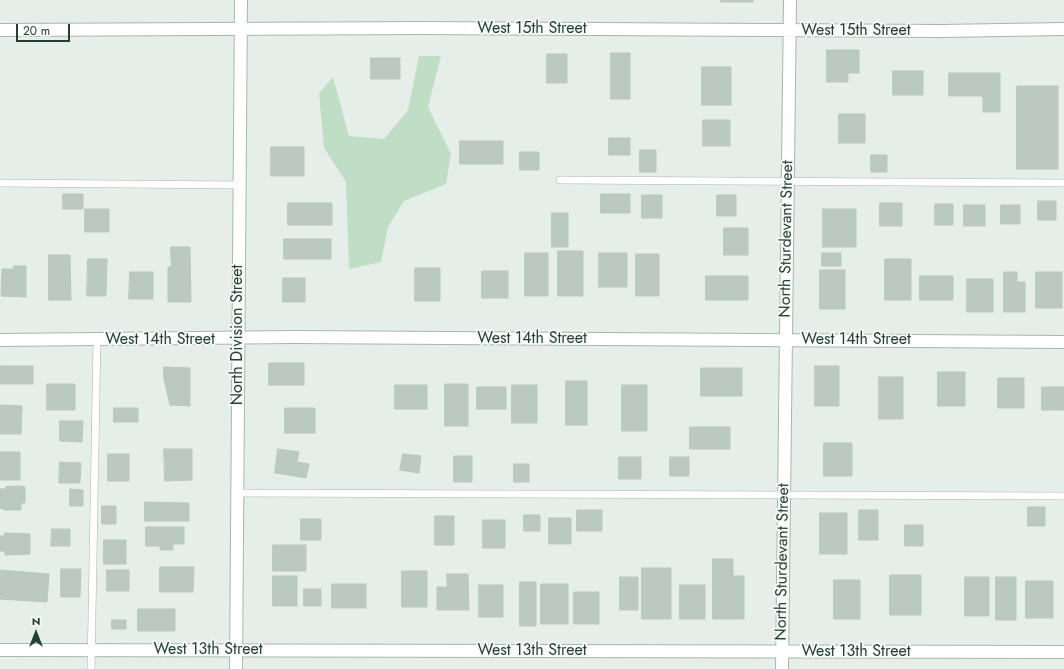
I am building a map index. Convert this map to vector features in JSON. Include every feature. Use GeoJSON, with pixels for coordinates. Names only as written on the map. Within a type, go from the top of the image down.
{"type":"FeatureCollection","features":[{"type":"Feature","properties":{"kind":"street","name":"North Division Street"},"geometry":{"type":"LineString","coordinates":[[236,669],[241,0]]}},
{"type":"Feature","properties":{"kind":"street","name":"North Sturdevant Street"},"geometry":{"type":"LineString","coordinates":[[782,669],[790,0]]}},
{"type":"Feature","properties":{"kind":"street","name":"West 15th Street"},"geometry":{"type":"LineString","coordinates":[[0,30],[421,28],[941,31],[1064,29]]}},
{"type":"Feature","properties":{"kind":"street","name":"West 14th Street"},"geometry":{"type":"LineString","coordinates":[[0,340],[238,339],[301,337],[1064,342]]}},
{"type":"Feature","properties":{"kind":"street","name":"West 13th Street"},"geometry":{"type":"LineString","coordinates":[[0,650],[1064,652]]}},
{"type":"Feature","properties":{"kind":"lane"},"geometry":{"type":"LineString","coordinates":[[560,180],[1064,183]]}},
{"type":"Feature","properties":{"kind":"lane"},"geometry":{"type":"LineString","coordinates":[[0,183],[239,185]]}},
{"type":"Feature","properties":{"kind":"lane"},"geometry":{"type":"LineString","coordinates":[[91,669],[97,340]]}},
{"type":"Feature","properties":{"kind":"lane"},"geometry":{"type":"LineString","coordinates":[[238,493],[1064,496]]}},
{"type":"Feature","properties":{"kind":"green space"},"geometry":{"type":"Polygon","coordinates":[[[419,56],[441,56],[428,107],[451,154],[446,184],[404,201],[388,227],[381,262],[349,269],[346,182],[324,148],[319,93],[333,77],[349,136],[384,139],[408,110],[419,56]]]}},
{"type":"Feature","properties":{"kind":"building"},"geometry":{"type":"Polygon","coordinates":[[[721,0],[753,0],[753,2],[721,2],[721,0]]]}},
{"type":"Feature","properties":{"kind":"building"},"geometry":{"type":"Polygon","coordinates":[[[827,50],[859,50],[859,73],[848,73],[848,82],[827,82],[827,50]]]}},
{"type":"Feature","properties":{"kind":"building"},"geometry":{"type":"Polygon","coordinates":[[[611,53],[630,53],[630,99],[611,99],[611,53]]]}},
{"type":"Feature","properties":{"kind":"building"},"geometry":{"type":"Polygon","coordinates":[[[547,54],[567,54],[567,83],[547,83],[547,54]]]}},
{"type":"Feature","properties":{"kind":"building"},"geometry":{"type":"Polygon","coordinates":[[[371,58],[400,58],[400,79],[371,79],[371,58]]]}},
{"type":"Feature","properties":{"kind":"building"},"geometry":{"type":"Polygon","coordinates":[[[702,67],[731,67],[731,105],[702,105],[702,67]]]}},
{"type":"Feature","properties":{"kind":"building"},"geometry":{"type":"Polygon","coordinates":[[[893,71],[923,71],[923,95],[893,95],[893,71]]]}},
{"type":"Feature","properties":{"kind":"building"},"geometry":{"type":"Polygon","coordinates":[[[949,73],[1000,73],[1000,112],[983,112],[983,96],[949,96],[949,73]]]}},
{"type":"Feature","properties":{"kind":"building"},"geometry":{"type":"Polygon","coordinates":[[[1017,86],[1058,86],[1058,169],[1017,169],[1017,86]]]}},
{"type":"Feature","properties":{"kind":"building"},"geometry":{"type":"Polygon","coordinates":[[[839,114],[865,114],[865,143],[839,143],[839,114]]]}},
{"type":"Feature","properties":{"kind":"building"},"geometry":{"type":"Polygon","coordinates":[[[703,120],[730,120],[730,146],[703,146],[703,120]]]}},
{"type":"Feature","properties":{"kind":"building"},"geometry":{"type":"Polygon","coordinates":[[[609,138],[630,138],[630,155],[609,155],[609,138]]]}},
{"type":"Feature","properties":{"kind":"building"},"geometry":{"type":"Polygon","coordinates":[[[460,141],[503,141],[503,164],[460,164],[460,141]]]}},
{"type":"Feature","properties":{"kind":"building"},"geometry":{"type":"Polygon","coordinates":[[[271,147],[304,147],[304,176],[271,176],[271,147]]]}},
{"type":"Feature","properties":{"kind":"building"},"geometry":{"type":"Polygon","coordinates":[[[640,150],[656,150],[656,172],[640,172],[640,150]]]}},
{"type":"Feature","properties":{"kind":"building"},"geometry":{"type":"Polygon","coordinates":[[[520,152],[539,152],[539,170],[520,170],[520,152]]]}},
{"type":"Feature","properties":{"kind":"building"},"geometry":{"type":"Polygon","coordinates":[[[871,155],[887,155],[887,172],[871,172],[871,155]]]}},
{"type":"Feature","properties":{"kind":"building"},"geometry":{"type":"Polygon","coordinates":[[[63,194],[83,194],[83,209],[63,209],[63,194]]]}},
{"type":"Feature","properties":{"kind":"building"},"geometry":{"type":"Polygon","coordinates":[[[601,194],[630,194],[630,213],[601,213],[601,194]]]}},
{"type":"Feature","properties":{"kind":"building"},"geometry":{"type":"Polygon","coordinates":[[[642,195],[662,195],[662,218],[642,218],[642,195]]]}},
{"type":"Feature","properties":{"kind":"building"},"geometry":{"type":"Polygon","coordinates":[[[717,195],[736,195],[736,216],[717,216],[717,195]]]}},
{"type":"Feature","properties":{"kind":"building"},"geometry":{"type":"Polygon","coordinates":[[[1038,201],[1056,201],[1056,220],[1038,220],[1038,201]]]}},
{"type":"Feature","properties":{"kind":"building"},"geometry":{"type":"Polygon","coordinates":[[[288,203],[332,203],[332,225],[288,225],[288,203]]]}},
{"type":"Feature","properties":{"kind":"building"},"geometry":{"type":"Polygon","coordinates":[[[880,203],[902,203],[902,226],[880,226],[880,203]]]}},
{"type":"Feature","properties":{"kind":"building"},"geometry":{"type":"Polygon","coordinates":[[[935,204],[953,204],[953,225],[935,225],[935,204]]]}},
{"type":"Feature","properties":{"kind":"building"},"geometry":{"type":"Polygon","coordinates":[[[964,205],[985,205],[985,226],[964,226],[964,205]]]}},
{"type":"Feature","properties":{"kind":"building"},"geometry":{"type":"Polygon","coordinates":[[[1001,205],[1020,205],[1020,224],[1001,224],[1001,205]]]}},
{"type":"Feature","properties":{"kind":"building"},"geometry":{"type":"Polygon","coordinates":[[[85,209],[109,209],[109,232],[85,232],[85,209]]]}},
{"type":"Feature","properties":{"kind":"building"},"geometry":{"type":"Polygon","coordinates":[[[823,209],[856,209],[856,247],[823,247],[823,209]]]}},
{"type":"Feature","properties":{"kind":"building"},"geometry":{"type":"Polygon","coordinates":[[[552,213],[568,213],[568,247],[552,247],[552,213]]]}},
{"type":"Feature","properties":{"kind":"building"},"geometry":{"type":"Polygon","coordinates":[[[724,228],[748,228],[748,255],[724,255],[724,228]]]}},
{"type":"Feature","properties":{"kind":"building"},"geometry":{"type":"Polygon","coordinates":[[[284,239],[331,239],[331,259],[284,259],[284,239]]]}},
{"type":"Feature","properties":{"kind":"building"},"geometry":{"type":"Polygon","coordinates":[[[171,247],[190,247],[191,302],[168,302],[168,267],[171,267],[171,247]]]}},
{"type":"Feature","properties":{"kind":"building"},"geometry":{"type":"Polygon","coordinates":[[[558,251],[583,251],[583,296],[558,296],[558,251]]]}},
{"type":"Feature","properties":{"kind":"building"},"geometry":{"type":"Polygon","coordinates":[[[525,253],[548,253],[548,296],[525,296],[525,253]]]}},
{"type":"Feature","properties":{"kind":"building"},"geometry":{"type":"Polygon","coordinates":[[[599,253],[627,253],[627,287],[599,287],[599,253]]]}},
{"type":"Feature","properties":{"kind":"building"},"geometry":{"type":"Polygon","coordinates":[[[822,253],[841,253],[841,266],[822,266],[822,253]]]}},
{"type":"Feature","properties":{"kind":"building"},"geometry":{"type":"Polygon","coordinates":[[[636,254],[659,254],[659,296],[636,296],[636,254]]]}},
{"type":"Feature","properties":{"kind":"building"},"geometry":{"type":"Polygon","coordinates":[[[49,255],[70,255],[71,300],[49,300],[49,255]]]}},
{"type":"Feature","properties":{"kind":"building"},"geometry":{"type":"Polygon","coordinates":[[[88,259],[107,259],[106,296],[87,296],[88,259]]]}},
{"type":"Feature","properties":{"kind":"building"},"geometry":{"type":"Polygon","coordinates":[[[885,259],[911,259],[911,300],[885,300],[885,259]]]}},
{"type":"Feature","properties":{"kind":"building"},"geometry":{"type":"Polygon","coordinates":[[[14,266],[26,266],[26,297],[1,296],[2,269],[13,269],[14,266]]]}},
{"type":"Feature","properties":{"kind":"building"},"geometry":{"type":"Polygon","coordinates":[[[415,268],[440,268],[440,301],[415,301],[415,268]]]}},
{"type":"Feature","properties":{"kind":"building"},"geometry":{"type":"Polygon","coordinates":[[[820,270],[845,270],[845,309],[820,309],[820,270]]]}},
{"type":"Feature","properties":{"kind":"building"},"geometry":{"type":"Polygon","coordinates":[[[482,271],[508,271],[508,298],[482,298],[482,271]]]}},
{"type":"Feature","properties":{"kind":"building"},"geometry":{"type":"Polygon","coordinates":[[[130,272],[153,272],[153,299],[129,299],[130,272]]]}},
{"type":"Feature","properties":{"kind":"building"},"geometry":{"type":"Polygon","coordinates":[[[1004,272],[1017,272],[1017,282],[1025,282],[1025,312],[1004,312],[1004,272]]]}},
{"type":"Feature","properties":{"kind":"building"},"geometry":{"type":"Polygon","coordinates":[[[1036,272],[1062,272],[1062,308],[1036,308],[1036,272]]]}},
{"type":"Feature","properties":{"kind":"building"},"geometry":{"type":"Polygon","coordinates":[[[706,276],[748,276],[748,300],[706,300],[706,276]]]}},
{"type":"Feature","properties":{"kind":"building"},"geometry":{"type":"Polygon","coordinates":[[[920,276],[953,276],[953,300],[920,300],[920,276]]]}},
{"type":"Feature","properties":{"kind":"building"},"geometry":{"type":"Polygon","coordinates":[[[283,278],[305,278],[305,302],[283,302],[283,278]]]}},
{"type":"Feature","properties":{"kind":"building"},"geometry":{"type":"Polygon","coordinates":[[[967,279],[993,279],[993,312],[967,312],[967,279]]]}},
{"type":"Feature","properties":{"kind":"building"},"geometry":{"type":"Polygon","coordinates":[[[269,363],[304,363],[304,385],[269,385],[269,363]]]}},
{"type":"Feature","properties":{"kind":"building"},"geometry":{"type":"Polygon","coordinates":[[[0,366],[33,366],[33,384],[0,384],[0,366]]]}},
{"type":"Feature","properties":{"kind":"building"},"geometry":{"type":"Polygon","coordinates":[[[815,366],[839,366],[839,406],[815,406],[815,366]]]}},
{"type":"Feature","properties":{"kind":"building"},"geometry":{"type":"Polygon","coordinates":[[[164,367],[190,368],[190,406],[170,405],[164,379],[164,367]]]}},
{"type":"Feature","properties":{"kind":"building"},"geometry":{"type":"Polygon","coordinates":[[[701,368],[742,368],[742,396],[701,396],[701,368]]]}},
{"type":"Feature","properties":{"kind":"building"},"geometry":{"type":"Polygon","coordinates":[[[938,372],[965,372],[965,406],[938,406],[938,372]]]}},
{"type":"Feature","properties":{"kind":"building"},"geometry":{"type":"Polygon","coordinates":[[[879,377],[903,377],[903,419],[879,419],[879,377]]]}},
{"type":"Feature","properties":{"kind":"building"},"geometry":{"type":"Polygon","coordinates":[[[998,378],[1024,378],[1024,408],[998,408],[998,378]]]}},
{"type":"Feature","properties":{"kind":"building"},"geometry":{"type":"Polygon","coordinates":[[[566,381],[587,381],[587,425],[566,425],[566,381]]]}},
{"type":"Feature","properties":{"kind":"building"},"geometry":{"type":"Polygon","coordinates":[[[47,384],[75,384],[75,410],[47,410],[47,384]]]}},
{"type":"Feature","properties":{"kind":"building"},"geometry":{"type":"Polygon","coordinates":[[[445,384],[468,384],[468,426],[445,426],[445,384]]]}},
{"type":"Feature","properties":{"kind":"building"},"geometry":{"type":"Polygon","coordinates":[[[395,385],[427,385],[427,409],[395,409],[395,385]]]}},
{"type":"Feature","properties":{"kind":"building"},"geometry":{"type":"Polygon","coordinates":[[[512,385],[537,385],[537,423],[512,423],[512,385]]]}},
{"type":"Feature","properties":{"kind":"building"},"geometry":{"type":"Polygon","coordinates":[[[622,385],[647,385],[647,431],[622,431],[622,385]]]}},
{"type":"Feature","properties":{"kind":"building"},"geometry":{"type":"Polygon","coordinates":[[[477,387],[506,387],[506,409],[477,409],[477,387]]]}},
{"type":"Feature","properties":{"kind":"building"},"geometry":{"type":"Polygon","coordinates":[[[1042,387],[1064,387],[1064,410],[1042,410],[1042,387]]]}},
{"type":"Feature","properties":{"kind":"building"},"geometry":{"type":"Polygon","coordinates":[[[0,405],[22,406],[21,434],[0,434],[0,405]]]}},
{"type":"Feature","properties":{"kind":"building"},"geometry":{"type":"Polygon","coordinates":[[[114,408],[138,408],[138,422],[114,422],[114,408]]]}},
{"type":"Feature","properties":{"kind":"building"},"geometry":{"type":"Polygon","coordinates":[[[285,408],[315,408],[315,433],[285,433],[285,408]]]}},
{"type":"Feature","properties":{"kind":"building"},"geometry":{"type":"Polygon","coordinates":[[[60,421],[83,421],[82,442],[60,441],[60,421]]]}},
{"type":"Feature","properties":{"kind":"building"},"geometry":{"type":"Polygon","coordinates":[[[690,427],[730,427],[730,449],[690,449],[690,427]]]}},
{"type":"Feature","properties":{"kind":"building"},"geometry":{"type":"Polygon","coordinates":[[[824,443],[852,443],[852,476],[824,476],[824,443]]]}},
{"type":"Feature","properties":{"kind":"building"},"geometry":{"type":"Polygon","coordinates":[[[164,449],[192,449],[192,480],[165,481],[164,449]]]}},
{"type":"Feature","properties":{"kind":"building"},"geometry":{"type":"Polygon","coordinates":[[[278,449],[299,452],[297,462],[309,464],[306,478],[275,473],[278,449]]]}},
{"type":"Feature","properties":{"kind":"building"},"geometry":{"type":"Polygon","coordinates":[[[0,452],[20,452],[20,480],[0,480],[0,452]]]}},
{"type":"Feature","properties":{"kind":"building"},"geometry":{"type":"Polygon","coordinates":[[[108,454],[129,454],[129,481],[108,481],[108,454]]]}},
{"type":"Feature","properties":{"kind":"building"},"geometry":{"type":"Polygon","coordinates":[[[403,454],[421,456],[419,473],[400,470],[403,454]]]}},
{"type":"Feature","properties":{"kind":"building"},"geometry":{"type":"Polygon","coordinates":[[[454,456],[472,456],[472,482],[454,482],[454,456]]]}},
{"type":"Feature","properties":{"kind":"building"},"geometry":{"type":"Polygon","coordinates":[[[619,457],[641,457],[641,479],[619,479],[619,457]]]}},
{"type":"Feature","properties":{"kind":"building"},"geometry":{"type":"Polygon","coordinates":[[[670,457],[689,457],[689,476],[670,476],[670,457]]]}},
{"type":"Feature","properties":{"kind":"building"},"geometry":{"type":"Polygon","coordinates":[[[60,462],[81,463],[80,483],[59,483],[60,462]]]}},
{"type":"Feature","properties":{"kind":"building"},"geometry":{"type":"Polygon","coordinates":[[[514,464],[529,464],[529,482],[514,482],[514,464]]]}},
{"type":"Feature","properties":{"kind":"building"},"geometry":{"type":"Polygon","coordinates":[[[21,486],[25,487],[25,503],[21,503],[21,510],[5,510],[0,508],[0,489],[21,486]]]}},
{"type":"Feature","properties":{"kind":"building"},"geometry":{"type":"Polygon","coordinates":[[[70,489],[83,490],[83,506],[70,506],[70,489]]]}},
{"type":"Feature","properties":{"kind":"building"},"geometry":{"type":"Polygon","coordinates":[[[145,502],[189,503],[189,521],[145,521],[145,502]]]}},
{"type":"Feature","properties":{"kind":"building"},"geometry":{"type":"Polygon","coordinates":[[[102,506],[116,506],[116,524],[102,524],[102,506]]]}},
{"type":"Feature","properties":{"kind":"building"},"geometry":{"type":"Polygon","coordinates":[[[1028,507],[1045,507],[1045,526],[1028,526],[1028,507]]]}},
{"type":"Feature","properties":{"kind":"building"},"geometry":{"type":"Polygon","coordinates":[[[577,510],[602,510],[602,531],[577,531],[577,510]]]}},
{"type":"Feature","properties":{"kind":"building"},"geometry":{"type":"Polygon","coordinates":[[[859,510],[878,510],[878,540],[859,540],[859,510]]]}},
{"type":"Feature","properties":{"kind":"building"},"geometry":{"type":"Polygon","coordinates":[[[820,513],[847,513],[847,554],[820,554],[820,513]]]}},
{"type":"Feature","properties":{"kind":"building"},"geometry":{"type":"Polygon","coordinates":[[[524,515],[540,515],[540,531],[524,531],[524,515]]]}},
{"type":"Feature","properties":{"kind":"building"},"geometry":{"type":"Polygon","coordinates":[[[435,516],[454,516],[454,545],[435,545],[435,516]]]}},
{"type":"Feature","properties":{"kind":"building"},"geometry":{"type":"Polygon","coordinates":[[[549,518],[571,518],[571,544],[549,544],[549,518]]]}},
{"type":"Feature","properties":{"kind":"building"},"geometry":{"type":"Polygon","coordinates":[[[301,519],[321,519],[321,540],[301,540],[301,519]]]}},
{"type":"Feature","properties":{"kind":"building"},"geometry":{"type":"Polygon","coordinates":[[[483,520],[505,520],[505,548],[483,548],[483,520]]]}},
{"type":"Feature","properties":{"kind":"building"},"geometry":{"type":"Polygon","coordinates":[[[905,525],[923,525],[923,546],[905,546],[905,525]]]}},
{"type":"Feature","properties":{"kind":"building"},"geometry":{"type":"Polygon","coordinates":[[[146,527],[184,527],[184,544],[173,544],[173,550],[160,550],[160,546],[146,546],[146,527]]]}},
{"type":"Feature","properties":{"kind":"building"},"geometry":{"type":"Polygon","coordinates":[[[52,529],[70,529],[70,546],[51,546],[52,529]]]}},
{"type":"Feature","properties":{"kind":"building"},"geometry":{"type":"Polygon","coordinates":[[[5,533],[30,534],[30,554],[5,555],[5,551],[0,551],[0,536],[4,536],[5,533]]]}},
{"type":"Feature","properties":{"kind":"building"},"geometry":{"type":"Polygon","coordinates":[[[104,540],[126,540],[126,564],[104,564],[104,540]]]}},
{"type":"Feature","properties":{"kind":"building"},"geometry":{"type":"Polygon","coordinates":[[[273,545],[306,545],[306,571],[273,571],[273,545]]]}},
{"type":"Feature","properties":{"kind":"building"},"geometry":{"type":"Polygon","coordinates":[[[713,559],[733,559],[733,576],[744,576],[744,619],[713,619],[713,559]]]}},
{"type":"Feature","properties":{"kind":"building"},"geometry":{"type":"Polygon","coordinates":[[[160,567],[194,567],[193,592],[160,592],[160,567]]]}},
{"type":"Feature","properties":{"kind":"building"},"geometry":{"type":"Polygon","coordinates":[[[642,568],[671,568],[671,619],[642,619],[642,568]]]}},
{"type":"Feature","properties":{"kind":"building"},"geometry":{"type":"Polygon","coordinates":[[[61,569],[81,569],[80,597],[61,597],[61,569]]]}},
{"type":"Feature","properties":{"kind":"building"},"geometry":{"type":"Polygon","coordinates":[[[0,570],[49,574],[47,602],[0,599],[0,570]]]}},
{"type":"Feature","properties":{"kind":"building"},"geometry":{"type":"Polygon","coordinates":[[[107,570],[129,570],[129,591],[107,591],[107,570]]]}},
{"type":"Feature","properties":{"kind":"building"},"geometry":{"type":"Polygon","coordinates":[[[402,571],[427,571],[427,607],[402,607],[402,571]]]}},
{"type":"Feature","properties":{"kind":"building"},"geometry":{"type":"Polygon","coordinates":[[[447,574],[468,574],[469,610],[437,610],[437,587],[447,587],[447,574]]]}},
{"type":"Feature","properties":{"kind":"building"},"geometry":{"type":"Polygon","coordinates":[[[890,575],[921,575],[921,615],[890,615],[890,575]]]}},
{"type":"Feature","properties":{"kind":"building"},"geometry":{"type":"Polygon","coordinates":[[[273,576],[297,576],[297,606],[273,606],[273,576]]]}},
{"type":"Feature","properties":{"kind":"building"},"geometry":{"type":"Polygon","coordinates":[[[620,577],[638,577],[638,610],[620,610],[620,577]]]}},
{"type":"Feature","properties":{"kind":"building"},"geometry":{"type":"Polygon","coordinates":[[[965,577],[989,577],[989,616],[965,616],[965,577]]]}},
{"type":"Feature","properties":{"kind":"building"},"geometry":{"type":"Polygon","coordinates":[[[996,577],[1016,577],[1016,620],[996,620],[996,577]]]}},
{"type":"Feature","properties":{"kind":"building"},"geometry":{"type":"Polygon","coordinates":[[[834,580],[860,580],[860,619],[834,619],[834,580]]]}},
{"type":"Feature","properties":{"kind":"building"},"geometry":{"type":"Polygon","coordinates":[[[1026,581],[1053,581],[1053,618],[1026,618],[1026,581]]]}},
{"type":"Feature","properties":{"kind":"building"},"geometry":{"type":"Polygon","coordinates":[[[520,582],[536,582],[536,626],[520,626],[520,582]]]}},
{"type":"Feature","properties":{"kind":"building"},"geometry":{"type":"Polygon","coordinates":[[[332,584],[366,584],[366,608],[332,608],[332,584]]]}},
{"type":"Feature","properties":{"kind":"building"},"geometry":{"type":"Polygon","coordinates":[[[541,584],[568,584],[568,624],[541,624],[541,584]]]}},
{"type":"Feature","properties":{"kind":"building"},"geometry":{"type":"Polygon","coordinates":[[[479,585],[503,585],[503,617],[479,617],[479,585]]]}},
{"type":"Feature","properties":{"kind":"building"},"geometry":{"type":"Polygon","coordinates":[[[680,585],[705,585],[705,619],[680,619],[680,585]]]}},
{"type":"Feature","properties":{"kind":"building"},"geometry":{"type":"Polygon","coordinates":[[[304,589],[321,589],[321,606],[304,606],[304,589]]]}},
{"type":"Feature","properties":{"kind":"building"},"geometry":{"type":"Polygon","coordinates":[[[574,592],[599,592],[599,624],[574,624],[574,592]]]}},
{"type":"Feature","properties":{"kind":"building"},"geometry":{"type":"Polygon","coordinates":[[[138,609],[175,609],[175,631],[138,631],[138,609]]]}},
{"type":"Feature","properties":{"kind":"building"},"geometry":{"type":"Polygon","coordinates":[[[112,620],[126,620],[126,629],[112,629],[112,620]]]}}]}
